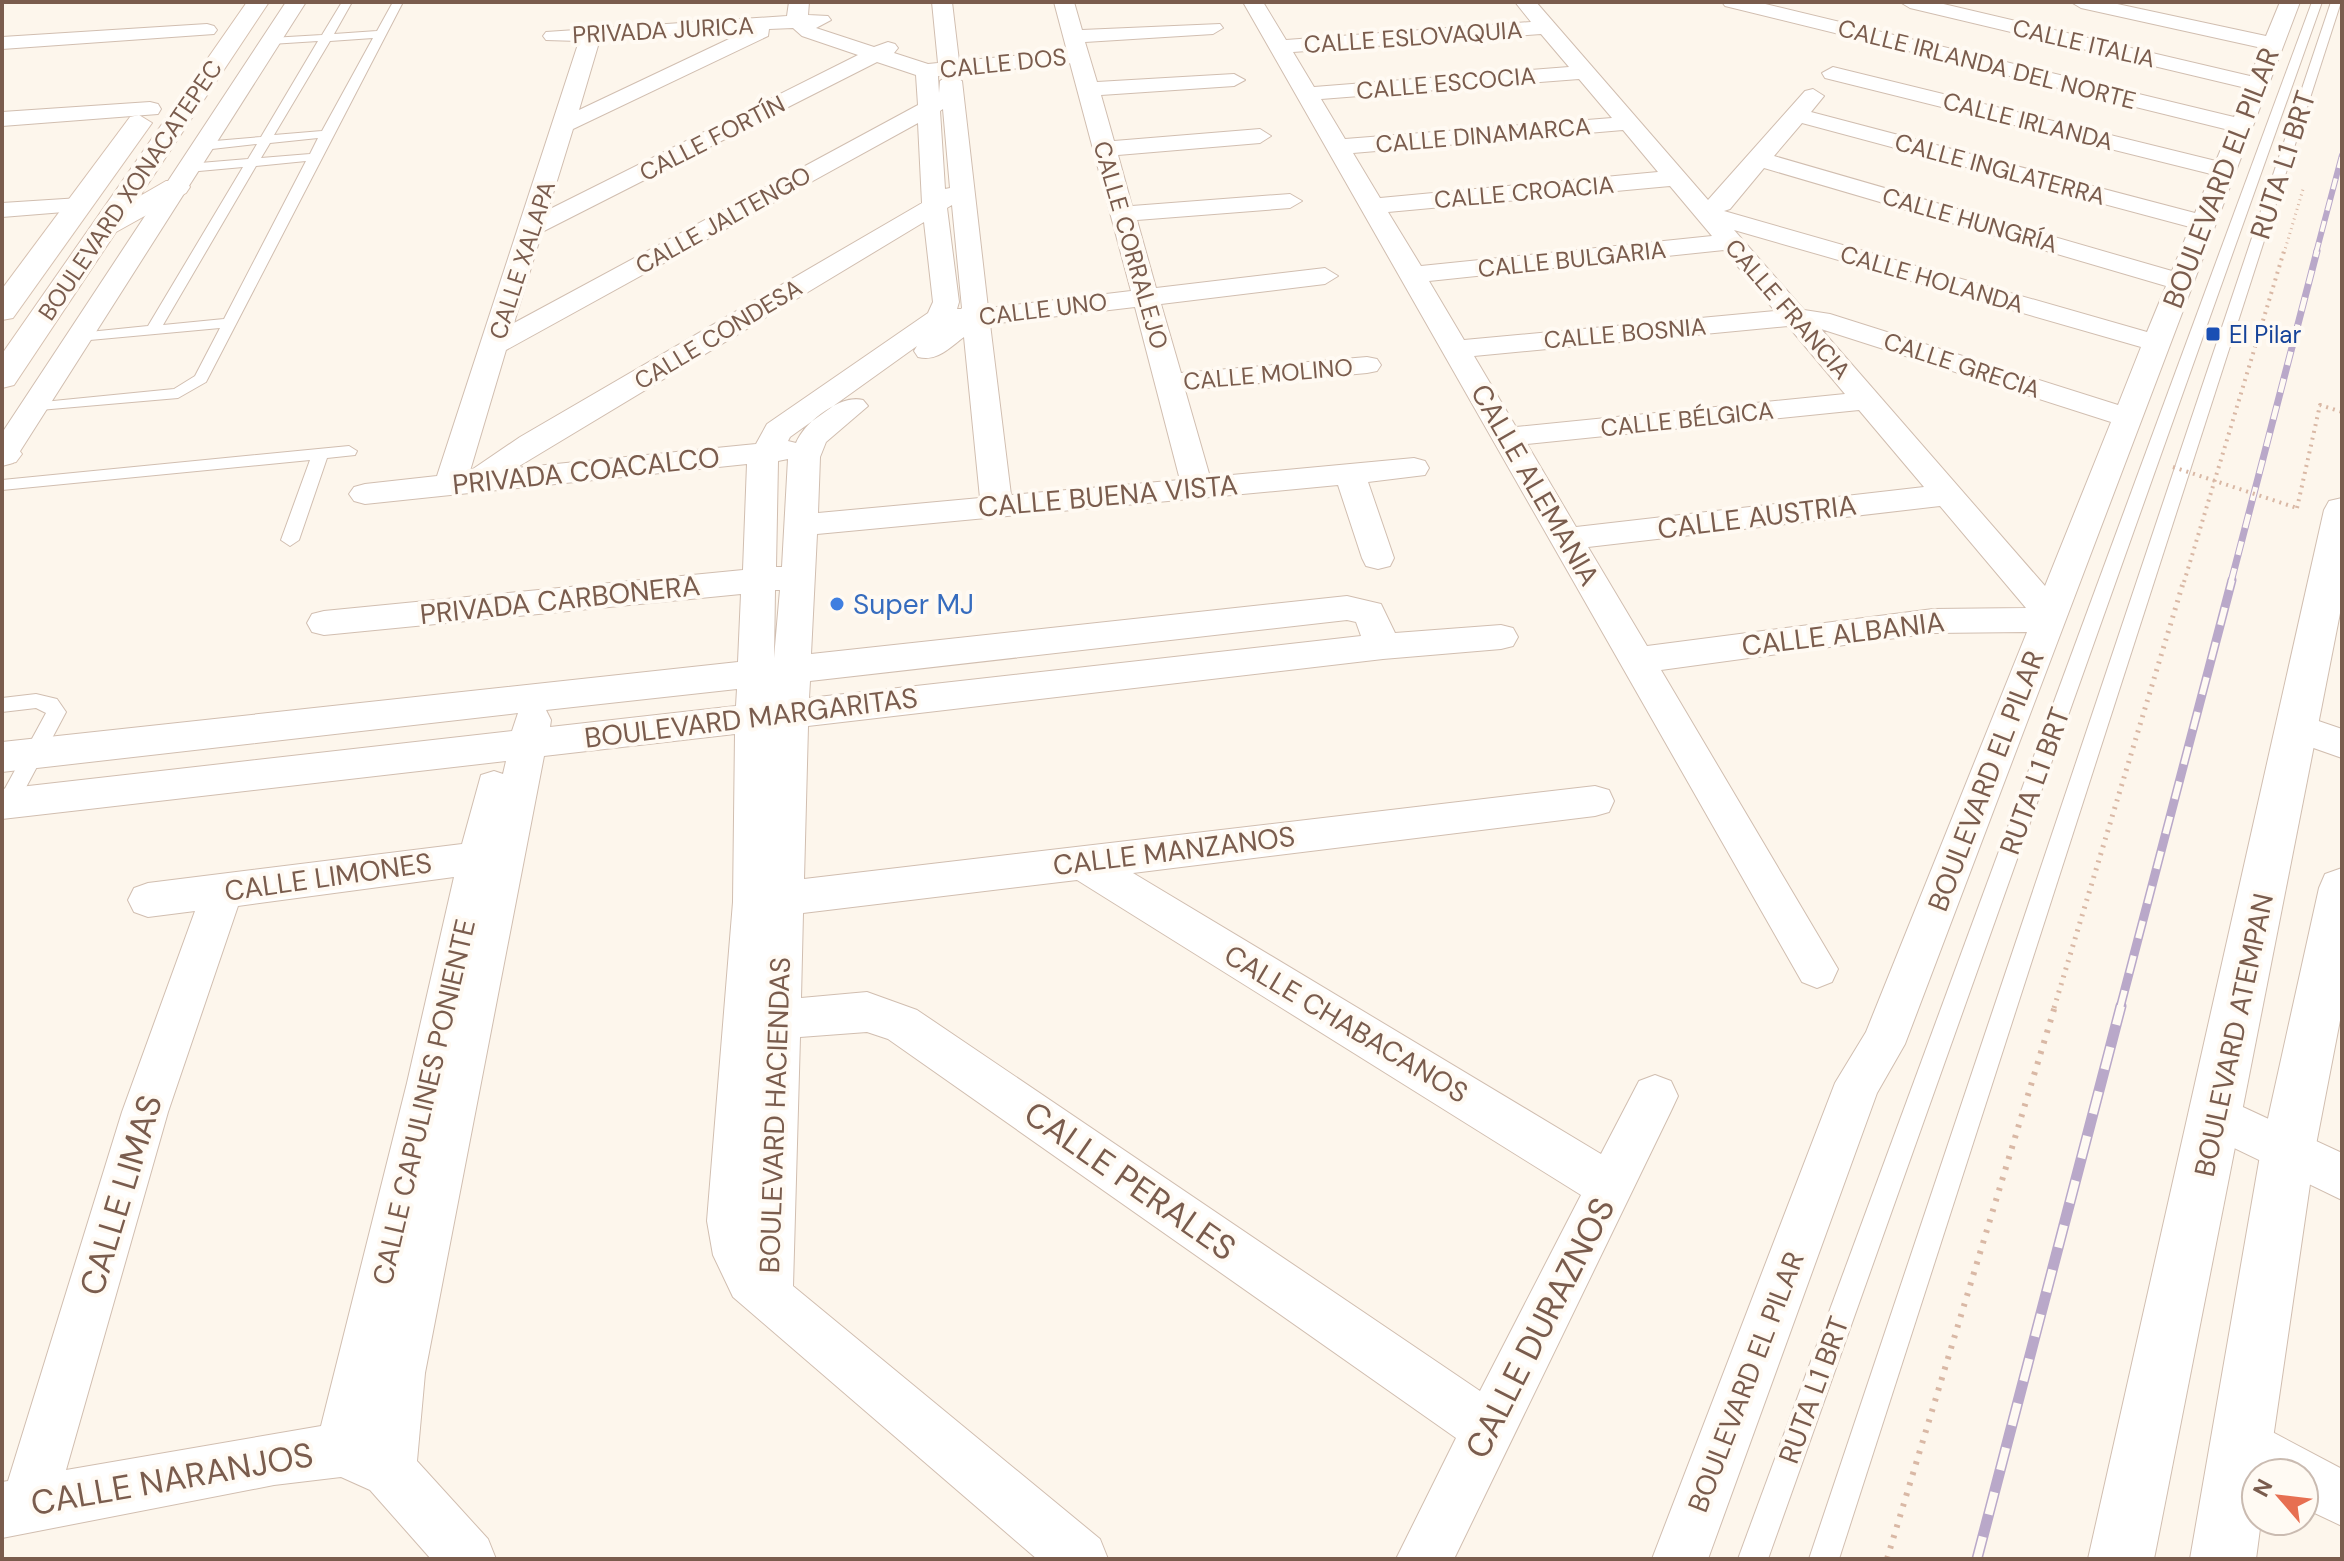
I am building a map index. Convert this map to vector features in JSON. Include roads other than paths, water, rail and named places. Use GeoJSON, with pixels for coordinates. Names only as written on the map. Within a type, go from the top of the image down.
{"type":"FeatureCollection","features":[{"type":"Feature","properties":{"kind":"main road","name":"BOULEVARD XONACATEPEC"},"geometry":{"type":"LineString","coordinates":[[191,52],[228,2]]}},
{"type":"Feature","properties":{"kind":"main road","name":"BOULEVARD XONACATEPEC"},"geometry":{"type":"LineString","coordinates":[[2,378],[258,2]]}},
{"type":"Feature","properties":{"kind":"main road","name":"BOULEVARD XONACATEPEC"},"geometry":{"type":"LineString","coordinates":[[2,311],[166,86]]}},
{"type":"Feature","properties":{"kind":"main road"},"geometry":{"type":"LineString","coordinates":[[101,230],[182,178]]}},
{"type":"Feature","properties":{"kind":"main road","name":"BOULEVARD ATEMPAN"},"geometry":{"type":"LineString","coordinates":[[2121,1559],[2217,1117],[2320,736],[2320,509]]}},
{"type":"Feature","properties":{"kind":"main road"},"geometry":{"type":"LineString","coordinates":[[2223,1559],[2244,1444],[2288,1150],[2340,914]]}},
{"type":"Feature","properties":{"kind":"street"},"geometry":{"type":"LineString","coordinates":[[2,462],[33,408],[296,2]]}},
{"type":"Feature","properties":{"kind":"street"},"geometry":{"type":"LineString","coordinates":[[764,452],[778,431],[795,417],[940,317],[946,302],[934,204],[928,109],[938,68],[942,2]]}},
{"type":"Feature","properties":{"kind":"street","name":"CALLE CORRALEJO"},"geometry":{"type":"LineString","coordinates":[[1064,2],[1198,488]]}},
{"type":"Feature","properties":{"kind":"street","name":"CALLE ALEMANIA"},"geometry":{"type":"LineString","coordinates":[[1261,2],[1279,47],[1817,969]]}},
{"type":"Feature","properties":{"kind":"street","name":"CALLE FRANCIA"},"geometry":{"type":"LineString","coordinates":[[1525,2],[2050,618]]}},
{"type":"Feature","properties":{"kind":"street","name":"CALLE IRLANDA DEL NORTE"},"geometry":{"type":"LineString","coordinates":[[1732,2],[2241,126]]}},
{"type":"Feature","properties":{"kind":"street"},"geometry":{"type":"LineString","coordinates":[[1705,212],[1721,204],[1894,2]]}},
{"type":"Feature","properties":{"kind":"street","name":"CALLE ITALIA"},"geometry":{"type":"LineString","coordinates":[[1910,2],[2257,84]]}},
{"type":"Feature","properties":{"kind":"street"},"geometry":{"type":"LineString","coordinates":[[2081,2],[2273,44]]}},
{"type":"Feature","properties":{"kind":"street","name":"BOULEVARD EL PILAR"},"geometry":{"type":"LineString","coordinates":[[1680,1559],[1858,1083],[1883,1044],[2257,84],[2291,4]]}},
{"type":"Feature","properties":{"kind":"street"},"geometry":{"type":"LineString","coordinates":[[566,124],[804,14],[809,32],[938,68],[952,96],[997,506]]}},
{"type":"Feature","properties":{"kind":"street","name":"PRIVADA JURICA"},"geometry":{"type":"LineString","coordinates":[[553,36],[804,14]]}},
{"type":"Feature","properties":{"kind":"street","name":"CALLE ESLOVAQUIA"},"geometry":{"type":"LineString","coordinates":[[1279,47],[1547,27]]}},
{"type":"Feature","properties":{"kind":"street","name":"CALLE DOS"},"geometry":{"type":"LineString","coordinates":[[938,68],[1213,28]]}},
{"type":"Feature","properties":{"kind":"street"},"geometry":{"type":"LineString","coordinates":[[2,43],[207,30]]}},
{"type":"Feature","properties":{"kind":"street","name":"CALLE XALAPA"},"geometry":{"type":"LineString","coordinates":[[463,484],[495,345],[566,124],[591,34]]}},
{"type":"Feature","properties":{"kind":"street","name":"CALLE FORTÍN"},"geometry":{"type":"LineString","coordinates":[[533,227],[882,50]]}},
{"type":"Feature","properties":{"kind":"street","name":"CALLE ESCOCIA"},"geometry":{"type":"LineString","coordinates":[[1307,94],[1585,72]]}},
{"type":"Feature","properties":{"kind":"street","name":"CALLE IRLANDA"},"geometry":{"type":"LineString","coordinates":[[1833,73],[2224,170]]}},
{"type":"Feature","properties":{"kind":"street"},"geometry":{"type":"LineString","coordinates":[[1088,89],[1234,80]]}},
{"type":"Feature","properties":{"kind":"street","name":"CALLE JALTENGO"},"geometry":{"type":"LineString","coordinates":[[495,345],[952,96]]}},
{"type":"Feature","properties":{"kind":"street"},"geometry":{"type":"LineString","coordinates":[[2,119],[150,109]]}},
{"type":"Feature","properties":{"kind":"street","name":"CALLE INGLATERRA"},"geometry":{"type":"LineString","coordinates":[[1797,115],[2204,223]]}},
{"type":"Feature","properties":{"kind":"street","name":"CALLE DINAMARCA"},"geometry":{"type":"LineString","coordinates":[[1338,147],[1629,123]]}},
{"type":"Feature","properties":{"kind":"street"},"geometry":{"type":"LineString","coordinates":[[1103,149],[1260,136]]}},
{"type":"Feature","properties":{"kind":"street","name":"CALLE HUNGRÍA"},"geometry":{"type":"LineString","coordinates":[[1759,159],[2180,282]]}},
{"type":"Feature","properties":{"kind":"street","name":"CALLE CROACIA"},"geometry":{"type":"LineString","coordinates":[[1372,206],[1676,178]]}},
{"type":"Feature","properties":{"kind":"street","name":"CALLE CONDESA"},"geometry":{"type":"LineString","coordinates":[[463,484],[963,189]]}},
{"type":"Feature","properties":{"kind":"street"},"geometry":{"type":"LineString","coordinates":[[1121,214],[1290,201]]}},
{"type":"Feature","properties":{"kind":"street"},"geometry":{"type":"LineString","coordinates":[[2,210],[80,205]]}},
{"type":"Feature","properties":{"kind":"street","name":"CALLE HOLANDA"},"geometry":{"type":"LineString","coordinates":[[1705,212],[2156,343]]}},
{"type":"Feature","properties":{"kind":"street","name":"CALLE BULGARIA"},"geometry":{"type":"LineString","coordinates":[[1413,275],[1731,242]]}},
{"type":"Feature","properties":{"kind":"street","name":"CALLE UNO"},"geometry":{"type":"LineString","coordinates":[[940,317],[974,318],[1325,276]]}},
{"type":"Feature","properties":{"kind":"street","name":"CALLE BOSNIA"},"geometry":{"type":"LineString","coordinates":[[1456,349],[1795,317]]}},
{"type":"Feature","properties":{"kind":"street","name":"CALLE GRECIA"},"geometry":{"type":"LineString","coordinates":[[1795,317],[1820,320],[2128,418]]}},
{"type":"Feature","properties":{"kind":"street"},"geometry":{"type":"LineString","coordinates":[[807,448],[823,428],[974,318]]}},
{"type":"Feature","properties":{"kind":"street","name":"CALLE MOLINO"},"geometry":{"type":"LineString","coordinates":[[1170,383],[1367,365]]}},
{"type":"Feature","properties":{"kind":"street","name":"CALLE BÉLGICA"},"geometry":{"type":"LineString","coordinates":[[1507,437],[1866,401]]}},
{"type":"Feature","properties":{"kind":"street","name":"PRIVADA COACALCO"},"geometry":{"type":"LineString","coordinates":[[365,494],[807,448]]}},
{"type":"Feature","properties":{"kind":"street","name":"BOULEVARD HACIENDAS"},"geometry":{"type":"LineString","coordinates":[[772,716],[792,672],[807,448]]}},
{"type":"Feature","properties":{"kind":"street","name":"BOULEVARD HACIENDAS"},"geometry":{"type":"LineString","coordinates":[[764,452],[756,676],[772,716],[768,900],[762,1020],[731,1221],[735,1256],[747,1278],[768,1297],[1080,1559]]}},
{"type":"Feature","properties":{"kind":"street","name":"CALLE BUENA VISTA"},"geometry":{"type":"LineString","coordinates":[[801,525],[1414,468]]}},
{"type":"Feature","properties":{"kind":"street"},"geometry":{"type":"LineString","coordinates":[[1350,474],[1378,558]]}},
{"type":"Feature","properties":{"kind":"street","name":"CALLE AUSTRIA"},"geometry":{"type":"LineString","coordinates":[[1567,539],[1947,495]]}},
{"type":"Feature","properties":{"kind":"street","name":"PRIVADA CARBONERA"},"geometry":{"type":"LineString","coordinates":[[324,623],[797,576]]}},
{"type":"Feature","properties":{"kind":"street","name":"BOULEVARD MARGARITAS"},"geometry":{"type":"LineString","coordinates":[[19,755],[756,676],[1347,608],[1376,629]]}},
{"type":"Feature","properties":{"kind":"street","name":"CALLE ALBANIA"},"geometry":{"type":"LineString","coordinates":[[1637,660],[1933,621],[2050,618]]}},
{"type":"Feature","properties":{"kind":"street","name":"BOULEVARD MARGARITAS"},"geometry":{"type":"LineString","coordinates":[[4,804],[772,716],[1376,629],[1501,637]]}},
{"type":"Feature","properties":{"kind":"street","name":"CALLE CAPULINES PONIENTE"},"geometry":{"type":"LineString","coordinates":[[366,1461],[399,1373],[493,855],[525,701]]}},
{"type":"Feature","properties":{"kind":"street","name":"CALLE MANZANOS"},"geometry":{"type":"LineString","coordinates":[[768,900],[1595,801]]}},
{"type":"Feature","properties":{"kind":"street","name":"CALLE LIMONES"},"geometry":{"type":"LineString","coordinates":[[148,900],[493,855]]}},
{"type":"Feature","properties":{"kind":"street","name":"CALLE CHABACANOS"},"geometry":{"type":"LineString","coordinates":[[1082,862],[1610,1186]]}},
{"type":"Feature","properties":{"kind":"street","name":"CALLE LIMAS"},"geometry":{"type":"LineString","coordinates":[[16,1507],[145,1112],[223,891]]}},
{"type":"Feature","properties":{"kind":"street","name":"CALLE PERALES"},"geometry":{"type":"LineString","coordinates":[[762,1020],[867,1012],[902,1024],[1489,1429]]}},
{"type":"Feature","properties":{"kind":"street","name":"CALLE DURAZNOS"},"geometry":{"type":"LineString","coordinates":[[1424,1559],[1655,1096]]}},
{"type":"Feature","properties":{"kind":"street"},"geometry":{"type":"LineString","coordinates":[[2217,1117],[2342,1177]]}},
{"type":"Feature","properties":{"kind":"street"},"geometry":{"type":"LineString","coordinates":[[2244,1444],[2267,1457]]}},
{"type":"Feature","properties":{"kind":"street","name":"CALLE NARANJOS"},"geometry":{"type":"LineString","coordinates":[[16,1507],[274,1458],[366,1461]]}},
{"type":"Feature","properties":{"kind":"street"},"geometry":{"type":"LineString","coordinates":[[366,1461],[468,1559]]}},
{"type":"Feature","properties":{"kind":"street"},"geometry":{"type":"LineString","coordinates":[[2320,1487],[2342,1499]]}},
{"type":"Feature","properties":{"kind":"lane"},"geometry":{"type":"LineString","coordinates":[[153,330],[347,2]]}},
{"type":"Feature","properties":{"kind":"lane"},"geometry":{"type":"LineString","coordinates":[[33,408],[178,393],[191,388],[201,379],[314,157],[398,2]]}},
{"type":"Feature","properties":{"kind":"lane","name":"RUTA L1 BRT"},"geometry":{"type":"LineString","coordinates":[[1824,1559],[2336,2]]}},
{"type":"Feature","properties":{"kind":"lane","name":"RUTA L1 BRT"},"geometry":{"type":"LineString","coordinates":[[1753,1559],[2291,4]]}},
{"type":"Feature","properties":{"kind":"lane"},"geometry":{"type":"LineString","coordinates":[[271,41],[382,34]]}},
{"type":"Feature","properties":{"kind":"lane"},"geometry":{"type":"LineString","coordinates":[[203,146],[327,134]]}},
{"type":"Feature","properties":{"kind":"lane"},"geometry":{"type":"LineString","coordinates":[[182,178],[252,163],[314,157]]}},
{"type":"Feature","properties":{"kind":"lane"},"geometry":{"type":"LineString","coordinates":[[79,337],[229,323]]}},
{"type":"Feature","properties":{"kind":"lane"},"geometry":{"type":"LineString","coordinates":[[2,462],[349,451]]}},
{"type":"Feature","properties":{"kind":"lane"},"geometry":{"type":"LineString","coordinates":[[290,540],[320,454]]}},
{"type":"Feature","properties":{"kind":"lane"},"geometry":{"type":"LineString","coordinates":[[2,705],[36,701],[50,704],[56,712],[19,755],[4,804]]}},
{"type":"Feature","properties":{"kind":"railway"},"geometry":{"type":"LineString","coordinates":[[2316,253],[2342,155]]}},
{"type":"Feature","properties":{"kind":"railway"},"geometry":{"type":"LineString","coordinates":[[2231,582],[2317,251]]}},
{"type":"Feature","properties":{"kind":"railway"},"geometry":{"type":"LineString","coordinates":[[2120,1008],[2232,580]]}},
{"type":"Feature","properties":{"kind":"railway"},"geometry":{"type":"LineString","coordinates":[[1977,1559],[2121,1006]]}},
{"type":"Feature","properties":{"kind":"place","name":"El Pilar"},"geometry":{"type":"Point","coordinates":[2213,334]}},
{"type":"Feature","properties":{"kind":"place","name":"Super MJ"},"geometry":{"type":"Point","coordinates":[837,604]}}]}
